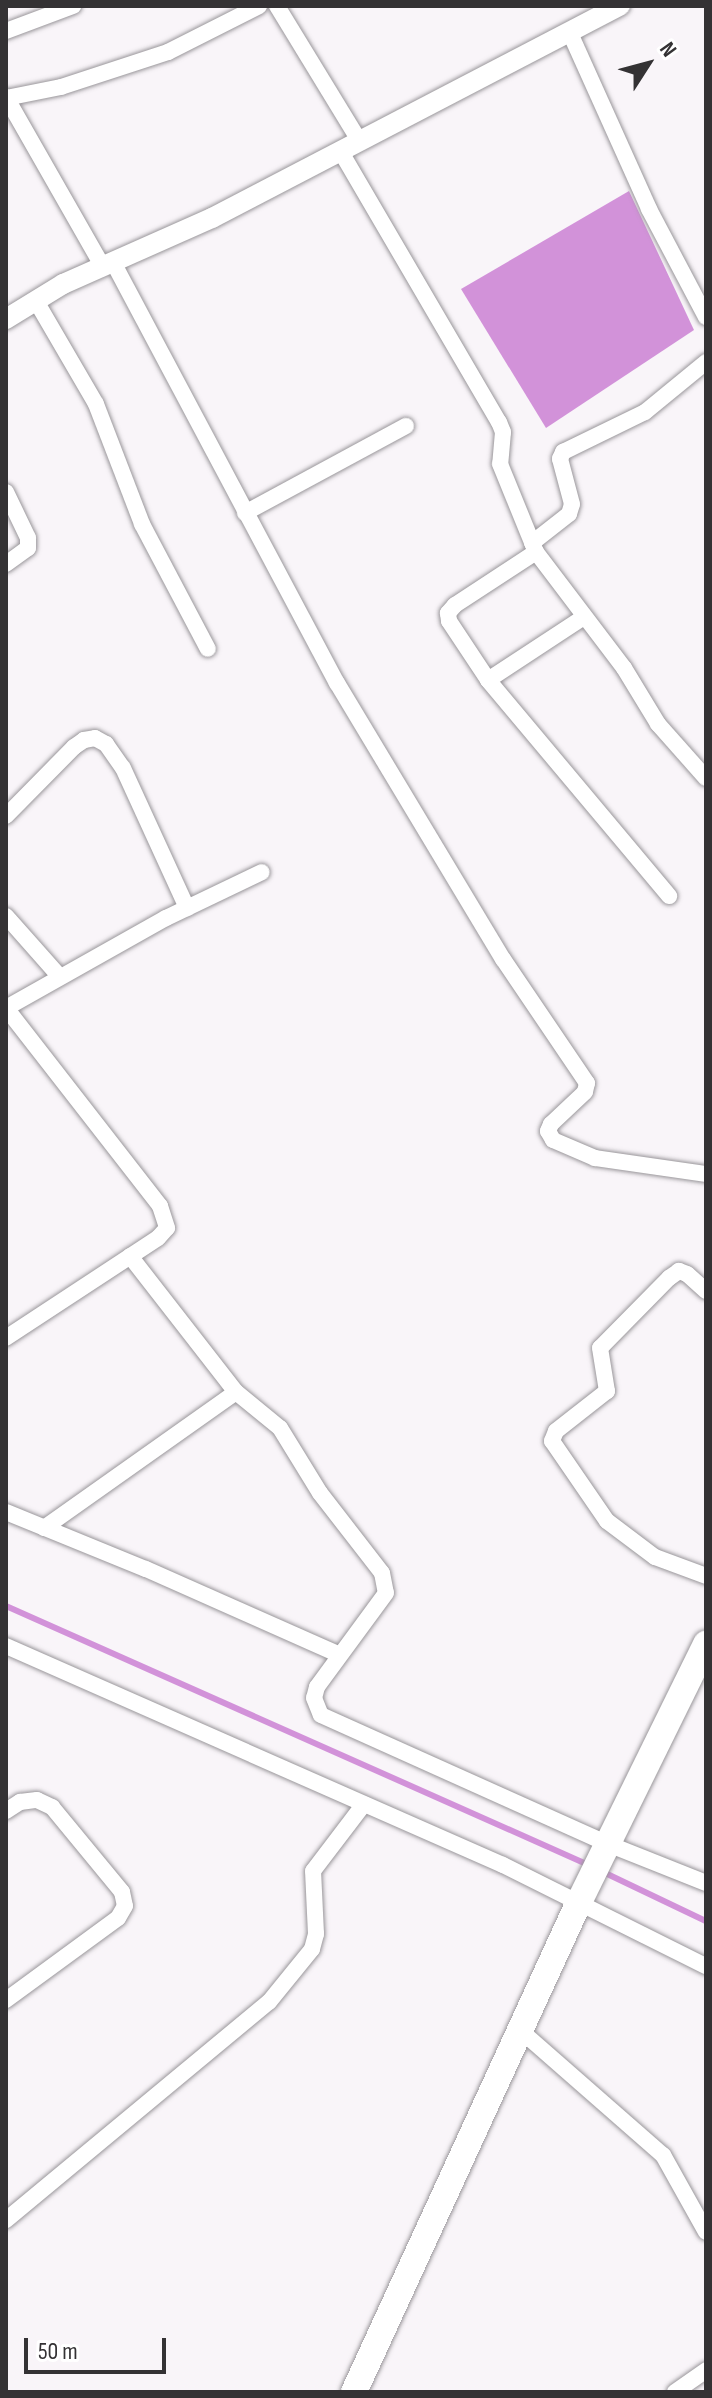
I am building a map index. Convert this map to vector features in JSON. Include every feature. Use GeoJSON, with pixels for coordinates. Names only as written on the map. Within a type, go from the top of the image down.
{"type":"FeatureCollection","features":[{"type":"Feature","properties":{"kind":"main road"},"geometry":{"type":"LineString","coordinates":[[354,2392],[584,1892],[706,1644]]}},
{"type":"Feature","properties":{"kind":"street"},"geometry":{"type":"LineString","coordinates":[[6,31],[73,6]]}},
{"type":"Feature","properties":{"kind":"street"},"geometry":{"type":"LineString","coordinates":[[259,6],[168,52],[61,87],[6,98],[108,264],[337,683],[471,906],[587,1083],[585,1092],[551,1124],[548,1131],[553,1140],[595,1158],[706,1174]]}},
{"type":"Feature","properties":{"kind":"street"},"geometry":{"type":"LineString","coordinates":[[277,6],[360,142]]}},
{"type":"Feature","properties":{"kind":"street"},"geometry":{"type":"LineString","coordinates":[[6,319],[108,264],[212,218],[620,6]]}},
{"type":"Feature","properties":{"kind":"street"},"geometry":{"type":"LineString","coordinates":[[570,33],[649,209],[706,317]]}},
{"type":"Feature","properties":{"kind":"street"},"geometry":{"type":"LineString","coordinates":[[341,152],[499,422],[503,432],[500,464],[534,547],[634,682],[658,724],[706,778]]}},
{"type":"Feature","properties":{"kind":"street"},"geometry":{"type":"LineString","coordinates":[[36,301],[96,404],[142,524],[208,649]]}},
{"type":"Feature","properties":{"kind":"street"},"geometry":{"type":"LineString","coordinates":[[669,896],[488,680],[453,630],[448,613],[534,547],[569,514],[572,504],[560,459],[563,452],[645,412],[706,362]]}},
{"type":"Feature","properties":{"kind":"street"},"geometry":{"type":"LineString","coordinates":[[245,513],[406,426]]}},
{"type":"Feature","properties":{"kind":"street"},"geometry":{"type":"LineString","coordinates":[[6,492],[28,538],[28,548],[6,564]]}},
{"type":"Feature","properties":{"kind":"street"},"geometry":{"type":"LineString","coordinates":[[488,680],[584,617]]}},
{"type":"Feature","properties":{"kind":"street"},"geometry":{"type":"LineString","coordinates":[[6,816],[74,747],[84,740],[95,738],[106,744],[123,768],[151,836],[187,908]]}},
{"type":"Feature","properties":{"kind":"street"},"geometry":{"type":"LineString","coordinates":[[6,1338],[158,1238],[167,1228],[166,1218],[6,1008],[187,908],[262,872]]}},
{"type":"Feature","properties":{"kind":"street"},"geometry":{"type":"LineString","coordinates":[[6,916],[60,977]]}},
{"type":"Feature","properties":{"kind":"street"},"geometry":{"type":"LineString","coordinates":[[130,1256],[236,1392],[280,1428],[320,1493],[382,1573],[387,1584],[386,1593],[338,1654],[317,1687],[314,1698],[321,1715],[607,1847],[706,1883]]}},
{"type":"Feature","properties":{"kind":"street"},"geometry":{"type":"LineString","coordinates":[[706,1291],[679,1271],[669,1278],[600,1348],[607,1391],[556,1431],[552,1441],[607,1521],[655,1557],[706,1576]]}},
{"type":"Feature","properties":{"kind":"street"},"geometry":{"type":"LineString","coordinates":[[44,1528],[236,1392]]}},
{"type":"Feature","properties":{"kind":"street"},"geometry":{"type":"LineString","coordinates":[[6,1512],[338,1654]]}},
{"type":"Feature","properties":{"kind":"street"},"geometry":{"type":"LineString","coordinates":[[6,1646],[364,1804],[584,1892],[706,1966]]}},
{"type":"Feature","properties":{"kind":"street"},"geometry":{"type":"LineString","coordinates":[[6,1811],[20,1802],[37,1800],[52,1807],[122,1892],[125,1906],[118,1918],[6,2000]]}},
{"type":"Feature","properties":{"kind":"street"},"geometry":{"type":"LineString","coordinates":[[6,2220],[269,2002],[312,1949],[316,1934],[313,1871],[364,1804]]}},
{"type":"Feature","properties":{"kind":"street"},"geometry":{"type":"LineString","coordinates":[[520,2030],[663,2155],[706,2232]]}},
{"type":"Feature","properties":{"kind":"street"},"geometry":{"type":"LineString","coordinates":[[675,2392],[706,2370]]}},
{"type":"Feature","properties":{"kind":"shaded area"},"geometry":{"type":"Polygon","coordinates":[[[629,191],[694,330],[546,428],[461,289],[629,191]]]}},
{"type":"Feature","properties":{"kind":"waterway"},"geometry":{"type":"LineString","coordinates":[[6,1606],[591,1866]]}},
{"type":"Feature","properties":{"kind":"waterway"},"geometry":{"type":"LineString","coordinates":[[601,1871],[706,1921]]}}]}
